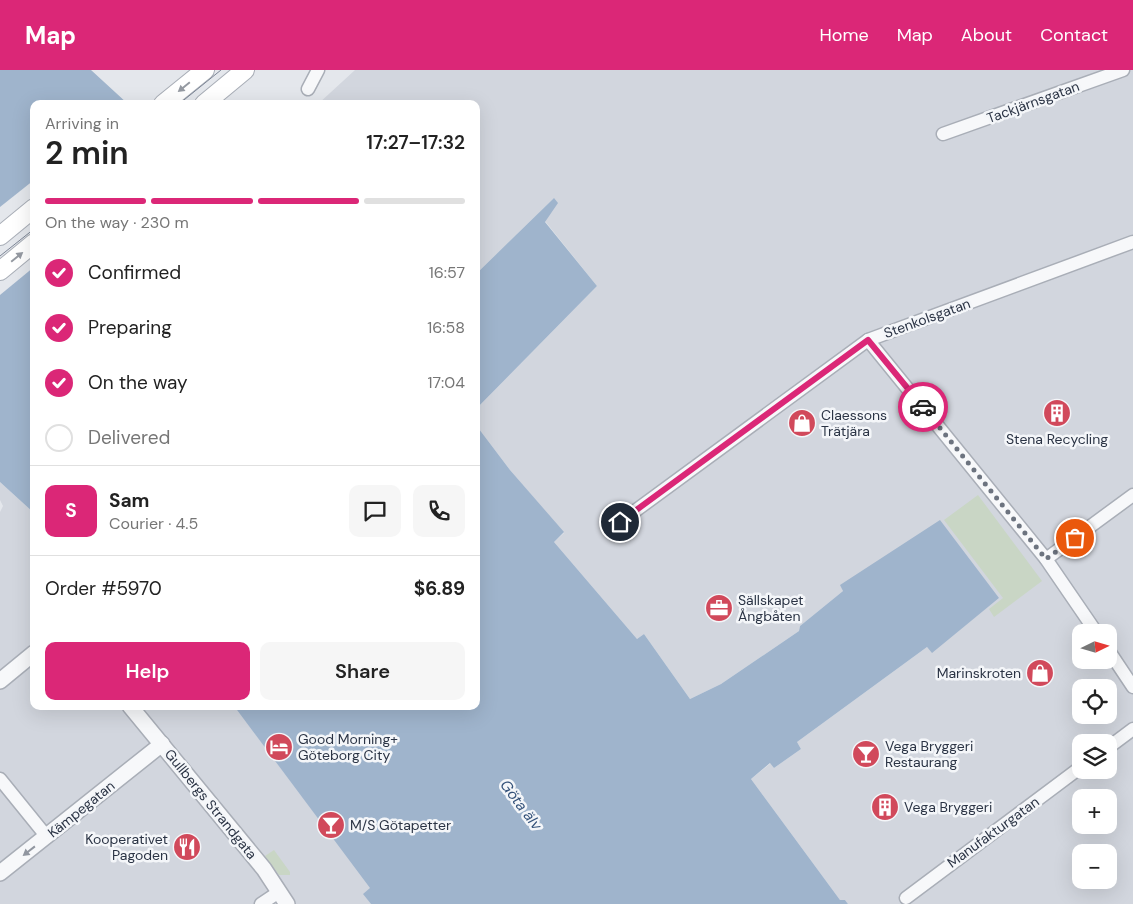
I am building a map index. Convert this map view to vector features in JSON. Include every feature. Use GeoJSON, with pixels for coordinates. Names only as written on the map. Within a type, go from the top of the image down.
{"type":"FeatureCollection","features":[{"type":"Feature","properties":{"kind":"main road"},"geometry":{"type":"LineString","coordinates":[[168,100],[205,70]]}},
{"type":"Feature","properties":{"kind":"main road"},"geometry":{"type":"LineString","coordinates":[[209,100],[245,70]]}},
{"type":"Feature","properties":{"kind":"main road"},"geometry":{"type":"LineString","coordinates":[[0,236],[30,211]]}},
{"type":"Feature","properties":{"kind":"main road"},"geometry":{"type":"LineString","coordinates":[[0,271],[30,246]]}},
{"type":"Feature","properties":{"kind":"street"},"geometry":{"type":"LineString","coordinates":[[308,89],[318,70]]}},
{"type":"Feature","properties":{"kind":"street","name":"Tackjärnsgatan"},"geometry":{"type":"LineString","coordinates":[[943,134],[1124,70]]}},
{"type":"Feature","properties":{"kind":"street","name":"Stenkolsgatan"},"geometry":{"type":"LineString","coordinates":[[620,522],[868,340],[1133,242]]}},
{"type":"Feature","properties":{"kind":"street"},"geometry":{"type":"LineString","coordinates":[[868,340],[1046,559],[1091,624]]}},
{"type":"Feature","properties":{"kind":"street"},"geometry":{"type":"LineString","coordinates":[[1046,559],[1133,495]]}},
{"type":"Feature","properties":{"kind":"street"},"geometry":{"type":"LineString","coordinates":[[0,681],[30,656]]}},
{"type":"Feature","properties":{"kind":"street"},"geometry":{"type":"LineString","coordinates":[[1118,665],[1133,687]]}},
{"type":"Feature","properties":{"kind":"street","name":"Gullbergs Strandgata"},"geometry":{"type":"LineString","coordinates":[[133,710],[258,861],[283,898]]}},
{"type":"Feature","properties":{"kind":"street"},"geometry":{"type":"LineString","coordinates":[[1117,741],[1133,729]]}},
{"type":"Feature","properties":{"kind":"street","name":"Kämpegatan"},"geometry":{"type":"LineString","coordinates":[[0,873],[162,744]]}},
{"type":"Feature","properties":{"kind":"street","name":"Manufakturgatan"},"geometry":{"type":"LineString","coordinates":[[906,898],[1072,774]]}},
{"type":"Feature","properties":{"kind":"street"},"geometry":{"type":"LineString","coordinates":[[0,779],[47,837]]}},
{"type":"Feature","properties":{"kind":"street"},"geometry":{"type":"LineString","coordinates":[[260,904],[283,898]]}},
{"type":"Feature","properties":{"kind":"shaded area"},"geometry":{"type":"Polygon","coordinates":[[[355,70],[1133,70],[1133,904],[848,904],[845,900],[840,900],[751,779],[771,763],[774,768],[801,749],[797,742],[927,647],[932,652],[999,598],[841,585],[843,591],[800,626],[799,631],[721,684],[690,699],[644,634],[637,639],[554,542],[564,533],[510,470],[480,430],[480,405],[597,286],[545,221],[554,198],[480,270],[480,100],[322,100],[355,70]]]}},
{"type":"Feature","properties":{"kind":"shaded area"},"geometry":{"type":"Polygon","coordinates":[[[0,482],[30,509],[30,710],[237,710],[371,888],[364,894],[371,904],[0,904],[0,512],[3,506],[0,500],[0,482]]]}},
{"type":"Feature","properties":{"kind":"green space"},"geometry":{"type":"Polygon","coordinates":[[[978,495],[1042,581],[994,617],[989,609],[1003,598],[944,520],[978,495]]]}},
{"type":"Feature","properties":{"kind":"green space"},"geometry":{"type":"Polygon","coordinates":[[[274,850],[290,872],[290,875],[279,875],[265,856],[274,850]]]}},
{"type":"Feature","properties":{"kind":"water"},"geometry":{"type":"Polygon","coordinates":[[[0,70],[91,70],[124,100],[30,100],[30,509],[0,482],[0,70]]]}},
{"type":"Feature","properties":{"kind":"water"},"geometry":{"type":"Polygon","coordinates":[[[554,198],[558,203],[545,222],[597,286],[480,405],[480,270],[554,198]]]}},
{"type":"Feature","properties":{"kind":"water","name":"Göta älv"},"geometry":{"type":"Polygon","coordinates":[[[480,430],[510,470],[564,532],[554,542],[637,639],[644,634],[690,699],[721,684],[799,631],[800,626],[843,591],[840,585],[940,520],[999,598],[932,653],[927,647],[797,742],[801,749],[774,768],[770,763],[751,779],[840,900],[845,900],[848,904],[371,904],[363,894],[370,888],[237,710],[480,710],[480,430]]]}},
{"type":"Feature","properties":{"kind":"pier"},"geometry":{"type":"Polygon","coordinates":[[[30,183],[30,270],[0,295],[0,207],[30,183]]]}},
{"type":"Feature","properties":{"kind":"tram line"},"geometry":{"type":"LineString","coordinates":[[184,100],[221,70]]}},
{"type":"Feature","properties":{"kind":"tram line"},"geometry":{"type":"LineString","coordinates":[[0,256],[30,232]]}},
{"type":"Feature","properties":{"kind":"way so far"},"geometry":{"type":"LineString","coordinates":[[923,407],[1046,559],[1075,538]]}},
{"type":"Feature","properties":{"kind":"place","name":"Stena Recycling"},"geometry":{"type":"Point","coordinates":[1057,413]}},
{"type":"Feature","properties":{"kind":"place","name":"Claessons Trätjära"},"geometry":{"type":"Point","coordinates":[802,423]}},
{"type":"Feature","properties":{"kind":"place","name":"Sällskapet Ångbåten"},"geometry":{"type":"Point","coordinates":[719,608]}},
{"type":"Feature","properties":{"kind":"place","name":"Marinskroten"},"geometry":{"type":"Point","coordinates":[1040,673]}},
{"type":"Feature","properties":{"kind":"place","name":"Good Morning+ Göteborg City"},"geometry":{"type":"Point","coordinates":[279,747]}},
{"type":"Feature","properties":{"kind":"place","name":"Vega Bryggeri Restaurang"},"geometry":{"type":"Point","coordinates":[866,754]}},
{"type":"Feature","properties":{"kind":"place","name":"Vega Bryggeri"},"geometry":{"type":"Point","coordinates":[885,807]}},
{"type":"Feature","properties":{"kind":"place","name":"M/S Götapetter"},"geometry":{"type":"Point","coordinates":[331,825]}},
{"type":"Feature","properties":{"kind":"place","name":"Kooperativet Pagoden"},"geometry":{"type":"Point","coordinates":[187,847]}},
{"type":"Feature","properties":{"kind":"route"},"geometry":{"type":"LineString","coordinates":[[620,522],[868,340],[923,407]]}}]}
